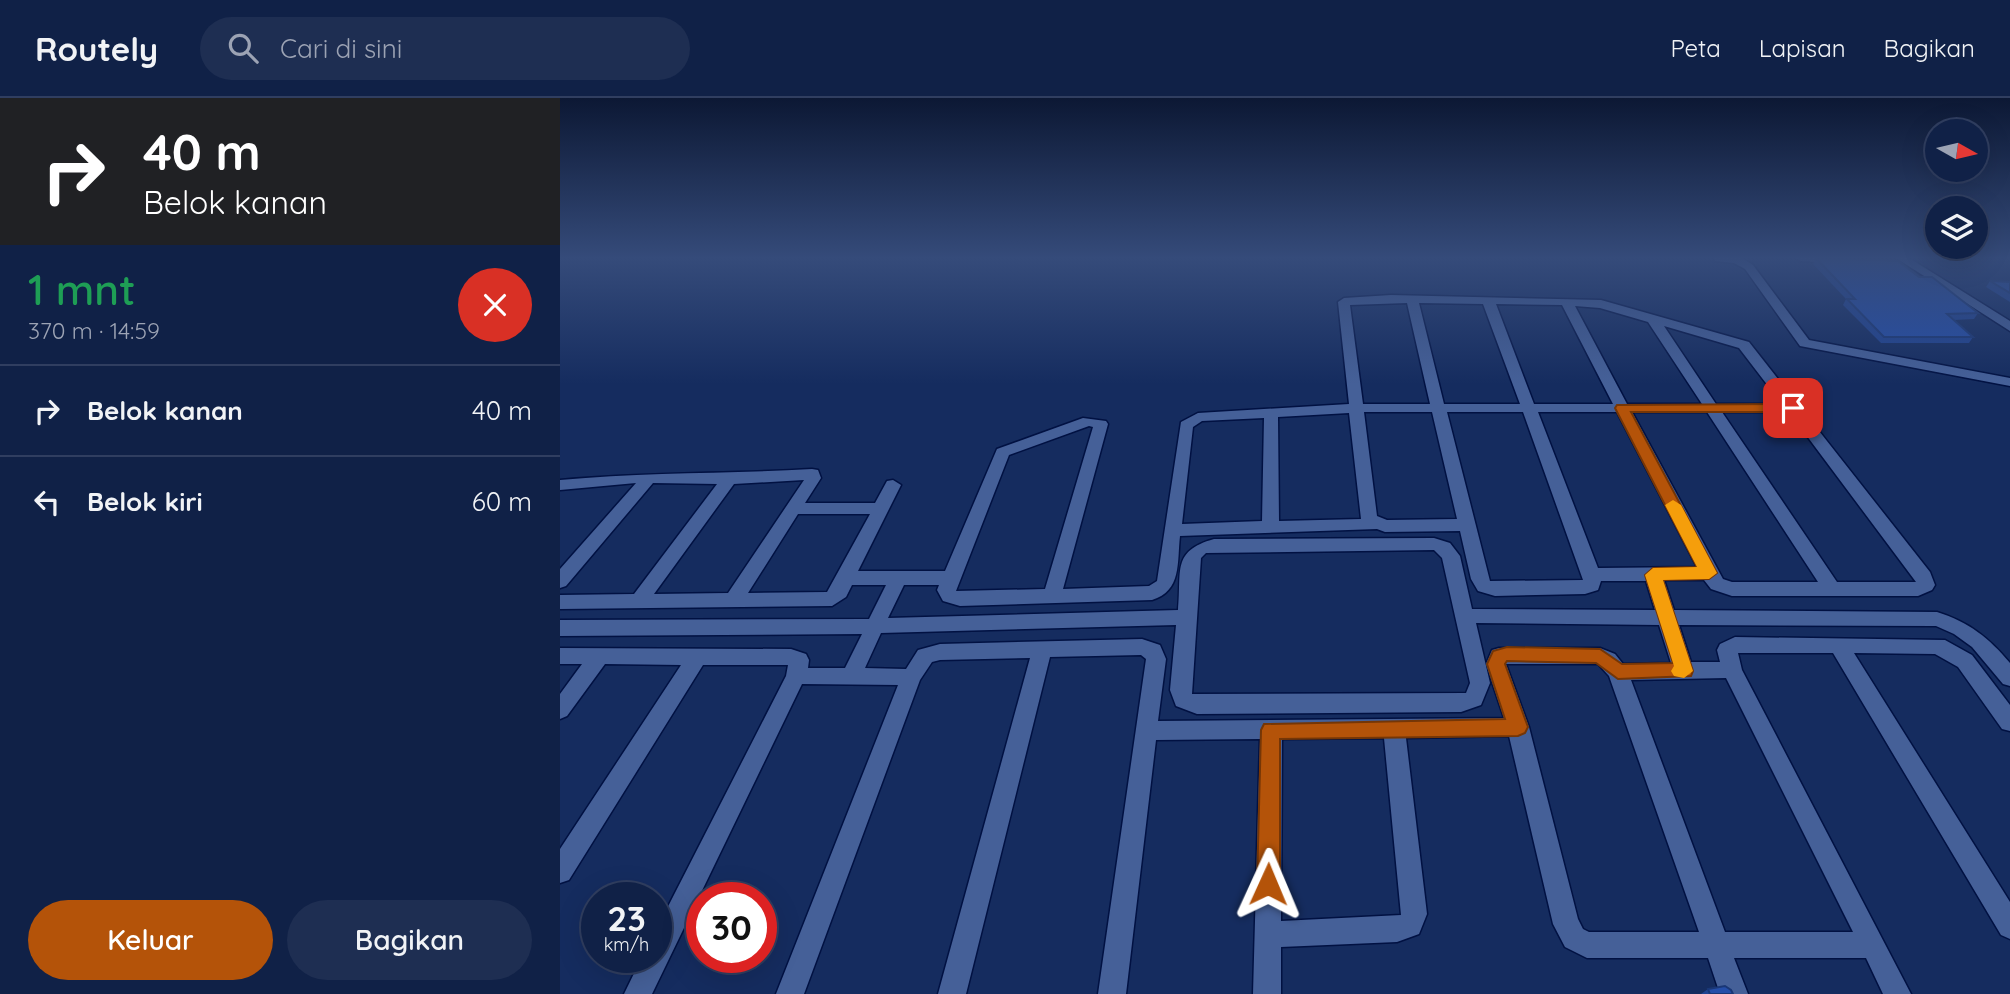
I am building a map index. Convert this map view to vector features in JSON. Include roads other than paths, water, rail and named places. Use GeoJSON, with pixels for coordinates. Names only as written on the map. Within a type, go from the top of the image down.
{"type":"FeatureCollection","features":[{"type":"Feature","properties":{"kind":"street"},"geometry":{"type":"LineString","coordinates":[[1376,524],[1368,519],[1344,302],[1394,300]]}},
{"type":"Feature","properties":{"kind":"street"},"geometry":{"type":"LineString","coordinates":[[1412,300],[1480,579],[1485,586],[1495,589],[1592,585],[1592,575],[1488,300]]}},
{"type":"Feature","properties":{"kind":"street"},"geometry":{"type":"LineString","coordinates":[[1474,300],[1566,301],[1601,304],[1744,345],[1924,577],[1926,585],[1918,589],[1732,589],[1717,584],[1566,301]]}},
{"type":"Feature","properties":{"kind":"street"},"geometry":{"type":"LineString","coordinates":[[1774,300],[1805,342],[2010,382]]}},
{"type":"Feature","properties":{"kind":"street"},"geometry":{"type":"LineString","coordinates":[[1965,300],[2010,327]]}},
{"type":"Feature","properties":{"kind":"street"},"geometry":{"type":"LineString","coordinates":[[1653,319],[1832,589]]}},
{"type":"Feature","properties":{"kind":"street"},"geometry":{"type":"LineString","coordinates":[[1052,596],[1101,424],[1096,421],[1002,452],[950,578],[946,590],[950,596],[960,598],[1052,596],[1152,593],[1162,588],[1166,581],[1186,425],[1190,420],[1355,408],[1793,408]]}},
{"type":"Feature","properties":{"kind":"street"},"geometry":{"type":"LineString","coordinates":[[1270,529],[1271,413]]}},
{"type":"Feature","properties":{"kind":"street"},"geometry":{"type":"LineString","coordinates":[[562,486],[649,478],[729,480],[812,474],[813,478],[732,602]]}},
{"type":"Feature","properties":{"kind":"street"},"geometry":{"type":"LineString","coordinates":[[560,581],[649,478]]}},
{"type":"Feature","properties":{"kind":"street"},"geometry":{"type":"LineString","coordinates":[[638,602],[729,480]]}},
{"type":"Feature","properties":{"kind":"street"},"geometry":{"type":"LineString","coordinates":[[560,602],[832,599],[846,578],[894,485]]}},
{"type":"Feature","properties":{"kind":"street"},"geometry":{"type":"LineString","coordinates":[[793,508],[881,509]]}},
{"type":"Feature","properties":{"kind":"street"},"geometry":{"type":"LineString","coordinates":[[1172,530],[1376,524],[1467,525]]}},
{"type":"Feature","properties":{"kind":"street"},"geometry":{"type":"LineString","coordinates":[[1433,544],[1444,547],[1451,556],[1465,617],[1480,683],[1474,699],[1461,703],[1197,705],[1183,700],[1180,690],[1192,556],[1200,549],[1214,545],[1433,544]]}},
{"type":"Feature","properties":{"kind":"street"},"geometry":{"type":"LineString","coordinates":[[1592,575],[1709,573]]}},
{"type":"Feature","properties":{"kind":"street"},"geometry":{"type":"LineString","coordinates":[[1653,575],[1684,671]]}},
{"type":"Feature","properties":{"kind":"street"},"geometry":{"type":"LineString","coordinates":[[846,578],[950,578]]}},
{"type":"Feature","properties":{"kind":"street"},"geometry":{"type":"LineString","coordinates":[[851,677],[898,578]]}},
{"type":"Feature","properties":{"kind":"street"},"geometry":{"type":"LineString","coordinates":[[560,628],[875,626],[1186,617]]}},
{"type":"Feature","properties":{"kind":"street"},"geometry":{"type":"LineString","coordinates":[[1465,617],[1937,619],[1960,626],[1980,640],[2010,678]]}},
{"type":"Feature","properties":{"kind":"street"},"geometry":{"type":"LineString","coordinates":[[1897,994],[1732,670],[1727,650],[1735,645],[1938,646],[1965,660],[2010,722]]}},
{"type":"Feature","properties":{"kind":"street"},"geometry":{"type":"LineString","coordinates":[[1838,645],[2010,926]]}},
{"type":"Feature","properties":{"kind":"street"},"geometry":{"type":"LineString","coordinates":[[790,994],[911,677],[925,656],[940,652],[1142,647],[1153,651],[1156,659],[1112,994]]}},
{"type":"Feature","properties":{"kind":"street"},"geometry":{"type":"LineString","coordinates":[[952,994],[1042,650]]}},
{"type":"Feature","properties":{"kind":"street"},"geometry":{"type":"LineString","coordinates":[[560,656],[791,657],[799,660],[796,677],[638,994]]}},
{"type":"Feature","properties":{"kind":"street"},"geometry":{"type":"LineString","coordinates":[[1734,994],[1716,945],[1618,672],[1600,656],[1499,656],[1496,664],[1518,727],[1566,923],[1574,938],[1587,944],[1716,945],[1873,945]]}},
{"type":"Feature","properties":{"kind":"street"},"geometry":{"type":"LineString","coordinates":[[560,710],[599,657]]}},
{"type":"Feature","properties":{"kind":"street"},"geometry":{"type":"LineString","coordinates":[[560,871],[697,657]]}},
{"type":"Feature","properties":{"kind":"street"},"geometry":{"type":"LineString","coordinates":[[1618,672],[1732,670]]}},
{"type":"Feature","properties":{"kind":"street"},"geometry":{"type":"LineString","coordinates":[[796,677],[911,677]]}},
{"type":"Feature","properties":{"kind":"street"},"geometry":{"type":"LineString","coordinates":[[1147,732],[1518,727]]}},
{"type":"Feature","properties":{"kind":"street"},"geometry":{"type":"LineString","coordinates":[[1268,935],[1397,929],[1410,925],[1414,914],[1394,729]]}},
{"type":"Feature","properties":{"kind":"street"},"geometry":{"type":"LineString","coordinates":[[1267,994],[1270,730]]}}]}
